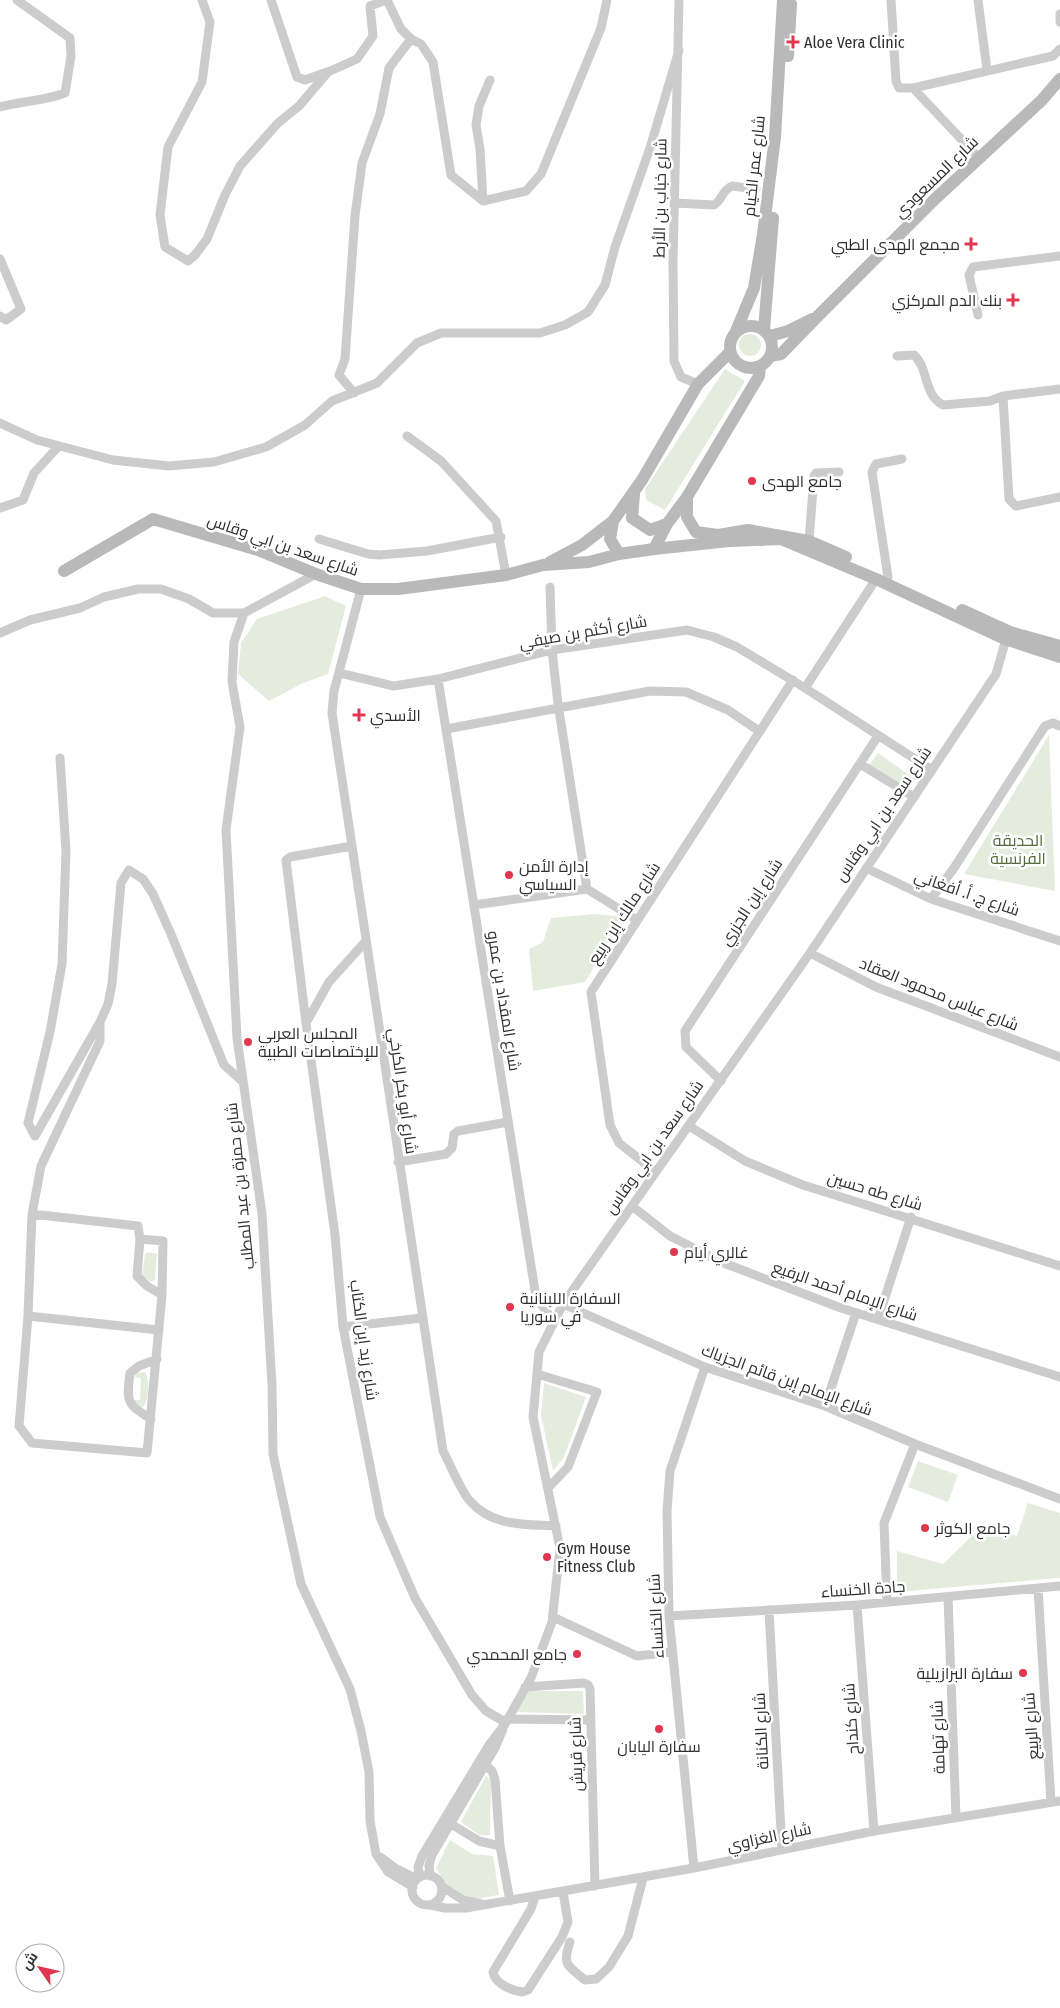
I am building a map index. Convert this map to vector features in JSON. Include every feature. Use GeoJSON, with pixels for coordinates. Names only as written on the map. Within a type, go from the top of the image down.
{"type":"FeatureCollection","features":[{"type":"Feature","properties":{"kind":"street"},"geometry":{"type":"LineString","coordinates":[[0,107],[13,103],[49,99],[65,93],[72,56],[70,38],[17,0]]}},
{"type":"Feature","properties":{"kind":"street"},"geometry":{"type":"LineString","coordinates":[[202,0],[210,22],[202,82],[168,147],[160,216],[165,247],[188,261],[195,255],[206,239],[240,166],[278,123],[298,106],[328,72]]}},
{"type":"Feature","properties":{"kind":"street"},"geometry":{"type":"LineString","coordinates":[[270,0],[297,77],[305,80],[357,59],[373,36],[370,6],[386,0],[401,28],[411,39],[421,44],[433,62],[451,176],[483,201]]}},
{"type":"Feature","properties":{"kind":"street"},"geometry":{"type":"LineString","coordinates":[[483,201],[526,191],[541,174],[600,28],[607,0]]}},
{"type":"Feature","properties":{"kind":"street","name":"شارع خباب بن الأرط"},"geometry":{"type":"LineString","coordinates":[[679,0],[674,361],[681,377],[698,384]]}},
{"type":"Feature","properties":{"kind":"street","name":"شارع عمر الخيام"},"geometry":{"type":"LineString","coordinates":[[736,331],[754,288],[763,234],[775,137],[783,0]]}},
{"type":"Feature","properties":{"kind":"street","name":"شارع عمر الخيام"},"geometry":{"type":"LineString","coordinates":[[767,333],[764,318],[791,26],[791,0]]}},
{"type":"Feature","properties":{"kind":"street"},"geometry":{"type":"LineString","coordinates":[[891,0],[896,81],[899,88],[913,88],[1053,56],[1060,50]]}},
{"type":"Feature","properties":{"kind":"street"},"geometry":{"type":"LineString","coordinates":[[978,0],[987,70]]}},
{"type":"Feature","properties":{"kind":"street"},"geometry":{"type":"LineString","coordinates":[[1060,14],[1060,22]]}},
{"type":"Feature","properties":{"kind":"street"},"geometry":{"type":"LineString","coordinates":[[354,393],[339,375],[345,359],[355,216],[362,163],[380,114],[389,68],[411,39]]}},
{"type":"Feature","properties":{"kind":"street"},"geometry":{"type":"LineString","coordinates":[[0,422],[37,440],[113,460],[169,466],[214,462],[266,446],[305,425],[332,401],[377,383],[417,344],[441,334],[540,334],[564,325],[588,312],[605,285],[614,247],[650,148],[679,50]]}},
{"type":"Feature","properties":{"kind":"street","name":"شارع المسعودي"},"geometry":{"type":"LineString","coordinates":[[770,356],[781,354],[979,158],[1042,100],[1060,79]]}},
{"type":"Feature","properties":{"kind":"street"},"geometry":{"type":"LineString","coordinates":[[483,201],[480,149],[476,125],[479,106],[490,80]]}},
{"type":"Feature","properties":{"kind":"street"},"geometry":{"type":"LineString","coordinates":[[1042,100],[1060,87]]}},
{"type":"Feature","properties":{"kind":"street"},"geometry":{"type":"LineString","coordinates":[[913,88],[979,158]]}},
{"type":"Feature","properties":{"kind":"street"},"geometry":{"type":"LineString","coordinates":[[675,203],[714,206],[718,203],[722,194],[732,186],[756,189]]}},
{"type":"Feature","properties":{"kind":"street"},"geometry":{"type":"LineString","coordinates":[[978,315],[969,275],[973,267],[1060,256]]}},
{"type":"Feature","properties":{"kind":"street"},"geometry":{"type":"LineString","coordinates":[[0,259],[21,309],[6,320],[0,316]]}},
{"type":"Feature","properties":{"kind":"street"},"geometry":{"type":"LineString","coordinates":[[767,333],[788,331],[817,317]]}},
{"type":"Feature","properties":{"kind":"street"},"geometry":{"type":"LineString","coordinates":[[747,325],[753,325],[767,333],[772,343],[770,356],[760,366],[747,368],[741,366],[732,358],[730,352],[731,337],[736,331],[747,325]]}},
{"type":"Feature","properties":{"kind":"street"},"geometry":{"type":"LineString","coordinates":[[543,565],[582,546],[613,521],[635,492],[698,384],[730,352]]}},
{"type":"Feature","properties":{"kind":"street"},"geometry":{"type":"LineString","coordinates":[[896,356],[914,355],[917,358],[921,363],[929,389],[936,402],[943,405],[990,401],[1003,396],[1060,389]]}},
{"type":"Feature","properties":{"kind":"street"},"geometry":{"type":"LineString","coordinates":[[654,549],[667,524],[686,497],[759,376],[760,366]]}},
{"type":"Feature","properties":{"kind":"street"},"geometry":{"type":"LineString","coordinates":[[1003,396],[1009,499],[1016,506],[1060,497]]}},
{"type":"Feature","properties":{"kind":"street"},"geometry":{"type":"LineString","coordinates":[[407,436],[441,461],[496,521],[506,575]]}},
{"type":"Feature","properties":{"kind":"street"},"geometry":{"type":"LineString","coordinates":[[0,508],[23,500],[34,473],[58,447]]}},
{"type":"Feature","properties":{"kind":"street"},"geometry":{"type":"LineString","coordinates":[[805,688],[882,578],[872,472],[876,464],[902,459]]}},
{"type":"Feature","properties":{"kind":"street"},"geometry":{"type":"LineString","coordinates":[[810,541],[814,476],[816,473],[840,472]]}},
{"type":"Feature","properties":{"kind":"street"},"geometry":{"type":"LineString","coordinates":[[635,492],[632,518],[650,530],[667,524]]}},
{"type":"Feature","properties":{"kind":"street","name":"شارع سعد بن ابي وقاس"},"geometry":{"type":"LineString","coordinates":[[686,497],[687,517],[696,532],[718,535],[748,530],[810,541],[882,578],[1008,636],[1060,657]]}},
{"type":"Feature","properties":{"kind":"street","name":"شارع سعد بن ابي وقاس"},"geometry":{"type":"LineString","coordinates":[[64,571],[153,519],[258,550],[316,574],[362,589],[398,589],[506,575],[543,565],[588,562],[619,554],[654,549],[729,541],[781,539],[882,578]]}},
{"type":"Feature","properties":{"kind":"street"},"geometry":{"type":"LineString","coordinates":[[613,521],[610,539],[619,554]]}},
{"type":"Feature","properties":{"kind":"street"},"geometry":{"type":"LineString","coordinates":[[319,539],[368,554],[379,555],[427,551],[500,537]]}},
{"type":"Feature","properties":{"kind":"street"},"geometry":{"type":"LineString","coordinates":[[0,633],[30,620],[80,608],[104,597],[138,588],[161,589],[188,599],[213,613],[244,613],[316,574]]}},
{"type":"Feature","properties":{"kind":"street"},"geometry":{"type":"LineString","coordinates":[[550,586],[552,650],[587,889]]}},
{"type":"Feature","properties":{"kind":"street","name":"شارع أبو بكر الكرخي"},"geometry":{"type":"LineString","coordinates":[[362,589],[334,691],[332,713],[398,1162],[443,1451],[469,1500],[491,1518],[510,1523],[556,1526]]}},
{"type":"Feature","properties":{"kind":"street","name":"شارع حمزة بن عبد المطلب"},"geometry":{"type":"LineString","coordinates":[[244,613],[234,642],[232,682],[240,727],[226,830],[237,1038],[262,1214],[272,1385],[273,1454],[301,1584],[350,1689],[361,1731],[369,1772],[370,1821],[376,1854],[388,1872],[416,1881]]}},
{"type":"Feature","properties":{"kind":"street","name":"شارع أكثم بن صيفي"},"geometry":{"type":"LineString","coordinates":[[340,673],[394,686],[438,679],[552,650],[687,630],[714,637],[737,647],[793,680],[932,770]]}},
{"type":"Feature","properties":{"kind":"street","name":"شارع سعد بن ابي وقاس"},"geometry":{"type":"LineString","coordinates":[[1008,636],[1060,646]]}},
{"type":"Feature","properties":{"kind":"street","name":"شارع سعد بن ابي وقاس"},"geometry":{"type":"LineString","coordinates":[[430,1876],[429,1865],[432,1855],[498,1742],[506,1722],[534,1668],[553,1617],[560,1548],[533,1417],[539,1352],[563,1304],[810,953],[996,674],[1008,636]]}},
{"type":"Feature","properties":{"kind":"street","name":"شارع المقداد بن عمرو"},"geometry":{"type":"LineString","coordinates":[[438,679],[536,1297],[554,1322]]}},
{"type":"Feature","properties":{"kind":"street","name":"شارع مالك إبن ربيع"},"geometry":{"type":"LineString","coordinates":[[656,1172],[619,1143],[610,1125],[591,992],[793,680]]}},
{"type":"Feature","properties":{"kind":"street"},"geometry":{"type":"LineString","coordinates":[[446,729],[559,706],[650,691],[686,692],[728,710],[759,731]]}},
{"type":"Feature","properties":{"kind":"street"},"geometry":{"type":"LineString","coordinates":[[931,899],[954,868],[1045,726],[1053,723],[1060,726]]}},
{"type":"Feature","properties":{"kind":"street","name":"شارع إبن الجزري"},"geometry":{"type":"LineString","coordinates":[[721,1081],[686,1047],[685,1031],[878,736]]}},
{"type":"Feature","properties":{"kind":"street"},"geometry":{"type":"LineString","coordinates":[[60,758],[66,851],[62,964],[50,1032],[28,1123],[36,1136],[100,1022],[108,1004],[112,984],[120,883],[129,870],[143,879],[153,894],[224,1065],[243,1082]]}},
{"type":"Feature","properties":{"kind":"street"},"geometry":{"type":"LineString","coordinates":[[860,764],[914,797]]}},
{"type":"Feature","properties":{"kind":"street","name":"شارع زيد إبن الكتاب"},"geometry":{"type":"LineString","coordinates":[[352,846],[290,857],[286,860],[335,1235],[343,1327],[380,1518],[415,1598],[472,1695],[486,1711],[506,1722]]}},
{"type":"Feature","properties":{"kind":"street","name":"شارع ج. أ. أفغاني"},"geometry":{"type":"LineString","coordinates":[[866,868],[931,899],[1060,941]]}},
{"type":"Feature","properties":{"kind":"street"},"geometry":{"type":"LineString","coordinates":[[474,904],[587,889],[637,920]]}},
{"type":"Feature","properties":{"kind":"street"},"geometry":{"type":"LineString","coordinates":[[306,1023],[329,982],[366,942]]}},
{"type":"Feature","properties":{"kind":"street","name":"شارع عباس محمود العقاد"},"geometry":{"type":"LineString","coordinates":[[810,953],[876,987],[1060,1057]]}},
{"type":"Feature","properties":{"kind":"street"},"geometry":{"type":"LineString","coordinates":[[100,1022],[100,1041],[41,1166],[32,1214],[28,1316],[19,1426],[32,1443],[148,1453],[162,1294],[163,1241],[140,1239]]}},
{"type":"Feature","properties":{"kind":"street"},"geometry":{"type":"LineString","coordinates":[[398,1162],[446,1154],[452,1148],[454,1134],[458,1131],[508,1122]]}},
{"type":"Feature","properties":{"kind":"street","name":"شارع طه حسين"},"geometry":{"type":"LineString","coordinates":[[689,1126],[745,1161],[803,1184],[1060,1266]]}},
{"type":"Feature","properties":{"kind":"street","name":"شارع الإمام أحمد الرفيع"},"geometry":{"type":"LineString","coordinates":[[632,1206],[670,1236],[721,1262],[856,1313],[1060,1378]]}},
{"type":"Feature","properties":{"kind":"street"},"geometry":{"type":"LineString","coordinates":[[32,1214],[138,1226],[140,1239],[137,1276],[147,1286],[162,1294]]}},
{"type":"Feature","properties":{"kind":"street"},"geometry":{"type":"LineString","coordinates":[[878,1319],[911,1217]]}},
{"type":"Feature","properties":{"kind":"street","name":"شارع الإمام إبن قائم الجزياك"},"geometry":{"type":"LineString","coordinates":[[563,1304],[705,1367],[825,1406],[915,1444],[1060,1499]]}},
{"type":"Feature","properties":{"kind":"street"},"geometry":{"type":"LineString","coordinates":[[825,1406],[856,1313]]}},
{"type":"Feature","properties":{"kind":"street"},"geometry":{"type":"LineString","coordinates":[[28,1316],[159,1330]]}},
{"type":"Feature","properties":{"kind":"street"},"geometry":{"type":"LineString","coordinates":[[343,1327],[422,1318]]}},
{"type":"Feature","properties":{"kind":"street"},"geometry":{"type":"LineString","coordinates":[[151,1419],[132,1407],[126,1396],[130,1373],[139,1366],[157,1359]]}},
{"type":"Feature","properties":{"kind":"street","name":"شارع الخنساء"},"geometry":{"type":"LineString","coordinates":[[694,1868],[669,1616],[667,1512],[670,1471],[705,1367]]}},
{"type":"Feature","properties":{"kind":"street"},"geometry":{"type":"LineString","coordinates":[[537,1374],[597,1392],[568,1467],[548,1488]]}},
{"type":"Feature","properties":{"kind":"street"},"geometry":{"type":"LineString","coordinates":[[887,1602],[884,1523],[915,1444]]}},
{"type":"Feature","properties":{"kind":"street","name":"جادة الخنساء"},"geometry":{"type":"LineString","coordinates":[[669,1616],[857,1605],[1060,1586]]}},
{"type":"Feature","properties":{"kind":"street","name":"شارع الربيع"},"geometry":{"type":"LineString","coordinates":[[1038,1588],[1056,1801]]}},
{"type":"Feature","properties":{"kind":"street","name":"شارع تهامة"},"geometry":{"type":"LineString","coordinates":[[948,1597],[956,1817]]}},
{"type":"Feature","properties":{"kind":"street","name":"شارع كنداح"},"geometry":{"type":"LineString","coordinates":[[857,1605],[874,1831]]}},
{"type":"Feature","properties":{"kind":"street","name":"شارع الكنانة"},"geometry":{"type":"LineString","coordinates":[[769,1610],[782,1850]]}},
{"type":"Feature","properties":{"kind":"street"},"geometry":{"type":"LineString","coordinates":[[553,1617],[637,1656],[672,1652]]}},
{"type":"Feature","properties":{"kind":"street","name":"شارع قريش"},"geometry":{"type":"LineString","coordinates":[[525,1688],[584,1683],[590,1689],[595,1886]]}},
{"type":"Feature","properties":{"kind":"street"},"geometry":{"type":"LineString","coordinates":[[506,1722],[590,1720]]}},
{"type":"Feature","properties":{"kind":"street","name":"شارع سعد بن ابي وقاس"},"geometry":{"type":"LineString","coordinates":[[416,1881],[418,1866],[424,1852],[493,1738],[506,1722]]}},
{"type":"Feature","properties":{"kind":"street"},"geometry":{"type":"LineString","coordinates":[[485,1765],[492,1771],[495,1780],[500,1846],[510,1901]]}},
{"type":"Feature","properties":{"kind":"street","name":"شارع الغزاوي"},"geometry":{"type":"LineString","coordinates":[[430,1904],[445,1908],[466,1908],[535,1897],[643,1878],[874,1831],[1056,1801]]}},
{"type":"Feature","properties":{"kind":"street"},"geometry":{"type":"LineString","coordinates":[[451,1824],[469,1836],[500,1846]]}},
{"type":"Feature","properties":{"kind":"street"},"geometry":{"type":"LineString","coordinates":[[430,1876],[437,1879],[441,1886],[440,1898],[430,1904],[422,1904],[415,1899],[416,1881],[430,1876]]}},
{"type":"Feature","properties":{"kind":"street"},"geometry":{"type":"LineString","coordinates":[[570,1942],[565,1957],[568,1967],[585,1980],[596,1979],[609,1967],[628,1936],[643,1878]]}},
{"type":"Feature","properties":{"kind":"street","name":"شارع الغزاوي"},"geometry":{"type":"LineString","coordinates":[[441,1886],[463,1900],[484,1905]]}},
{"type":"Feature","properties":{"kind":"street"},"geometry":{"type":"LineString","coordinates":[[535,1897],[531,1910],[493,1972],[498,1982],[522,1992],[528,1990],[562,1937],[568,1922],[563,1892]]}},
{"type":"Feature","properties":{"kind":"green space"},"geometry":{"type":"Polygon","coordinates":[[[750,334],[758,337],[761,345],[758,353],[750,356],[742,353],[739,345],[742,337],[750,334]]]}},
{"type":"Feature","properties":{"kind":"green space"},"geometry":{"type":"Polygon","coordinates":[[[725,369],[745,381],[665,510],[646,500],[645,489],[725,369]]]}},
{"type":"Feature","properties":{"kind":"green space"},"geometry":{"type":"Polygon","coordinates":[[[325,596],[346,606],[328,674],[303,683],[269,701],[238,674],[241,643],[257,619],[325,596]]]}},
{"type":"Feature","properties":{"kind":"green space","name":"الحديقة الفرنسية"},"geometry":{"type":"Polygon","coordinates":[[[1049,735],[1055,891],[964,874],[1049,735]]]}},
{"type":"Feature","properties":{"kind":"green space"},"geometry":{"type":"Polygon","coordinates":[[[878,753],[915,779],[907,790],[869,765],[878,753]]]}},
{"type":"Feature","properties":{"kind":"green space"},"geometry":{"type":"Polygon","coordinates":[[[595,914],[624,917],[585,982],[533,991],[529,949],[543,942],[551,918],[595,914]]]}},
{"type":"Feature","properties":{"kind":"green space"},"geometry":{"type":"Polygon","coordinates":[[[148,1252],[157,1254],[155,1280],[151,1282],[142,1275],[145,1254],[148,1252]]]}},
{"type":"Feature","properties":{"kind":"green space"},"geometry":{"type":"Polygon","coordinates":[[[145,1372],[148,1379],[148,1390],[147,1400],[143,1407],[133,1400],[140,1400],[141,1379],[135,1377],[135,1373],[145,1372]]]}},
{"type":"Feature","properties":{"kind":"green space"},"geometry":{"type":"Polygon","coordinates":[[[544,1383],[586,1397],[564,1457],[553,1471],[541,1415],[544,1383]]]}},
{"type":"Feature","properties":{"kind":"green space"},"geometry":{"type":"Polygon","coordinates":[[[918,1461],[958,1475],[948,1502],[908,1487],[918,1461]]]}},
{"type":"Feature","properties":{"kind":"green space"},"geometry":{"type":"Polygon","coordinates":[[[1028,1503],[1060,1513],[1060,1578],[897,1592],[897,1551],[943,1564],[982,1526],[1017,1536],[1028,1503]]]}},
{"type":"Feature","properties":{"kind":"green space"},"geometry":{"type":"Polygon","coordinates":[[[527,1691],[583,1691],[584,1714],[514,1712],[527,1691]]]}},
{"type":"Feature","properties":{"kind":"green space"},"geometry":{"type":"Polygon","coordinates":[[[486,1776],[491,1780],[490,1835],[479,1835],[461,1822],[486,1776]]]}},
{"type":"Feature","properties":{"kind":"green space"},"geometry":{"type":"Polygon","coordinates":[[[450,1840],[472,1854],[493,1856],[499,1895],[473,1899],[448,1888],[436,1868],[450,1840]]]}},
{"type":"Feature","properties":{"kind":"place","name":"Aloe Vera Clinic"},"geometry":{"type":"Point","coordinates":[793,42]}},
{"type":"Feature","properties":{"kind":"place","name":"مجمع الهدى الطبي"},"geometry":{"type":"Point","coordinates":[971,244]}},
{"type":"Feature","properties":{"kind":"place","name":"بنك الدم المركزي"},"geometry":{"type":"Point","coordinates":[1013,300]}},
{"type":"Feature","properties":{"kind":"place","name":"جامع الهدى"},"geometry":{"type":"Point","coordinates":[752,481]}},
{"type":"Feature","properties":{"kind":"place","name":"الأسدي"},"geometry":{"type":"Point","coordinates":[359,715]}},
{"type":"Feature","properties":{"kind":"place","name":"إدارة الأمن السياسي"},"geometry":{"type":"Point","coordinates":[509,875]}},
{"type":"Feature","properties":{"kind":"place","name":"المجلس العربي للإختصاصات الطبية"},"geometry":{"type":"Point","coordinates":[248,1042]}},
{"type":"Feature","properties":{"kind":"place","name":"غالري أيام"},"geometry":{"type":"Point","coordinates":[674,1252]}},
{"type":"Feature","properties":{"kind":"place","name":"السفارة اللبنانية في سوريا"},"geometry":{"type":"Point","coordinates":[510,1307]}},
{"type":"Feature","properties":{"kind":"place","name":"جامع الكوثر"},"geometry":{"type":"Point","coordinates":[925,1528]}},
{"type":"Feature","properties":{"kind":"place","name":"Gym House Fitness Club"},"geometry":{"type":"Point","coordinates":[547,1557]}},
{"type":"Feature","properties":{"kind":"place","name":"جامع المحمدي"},"geometry":{"type":"Point","coordinates":[577,1654]}},
{"type":"Feature","properties":{"kind":"place","name":"سفارة البرازيلية"},"geometry":{"type":"Point","coordinates":[1023,1673]}},
{"type":"Feature","properties":{"kind":"place","name":"سفارة اليابان"},"geometry":{"type":"Point","coordinates":[659,1729]}}]}
